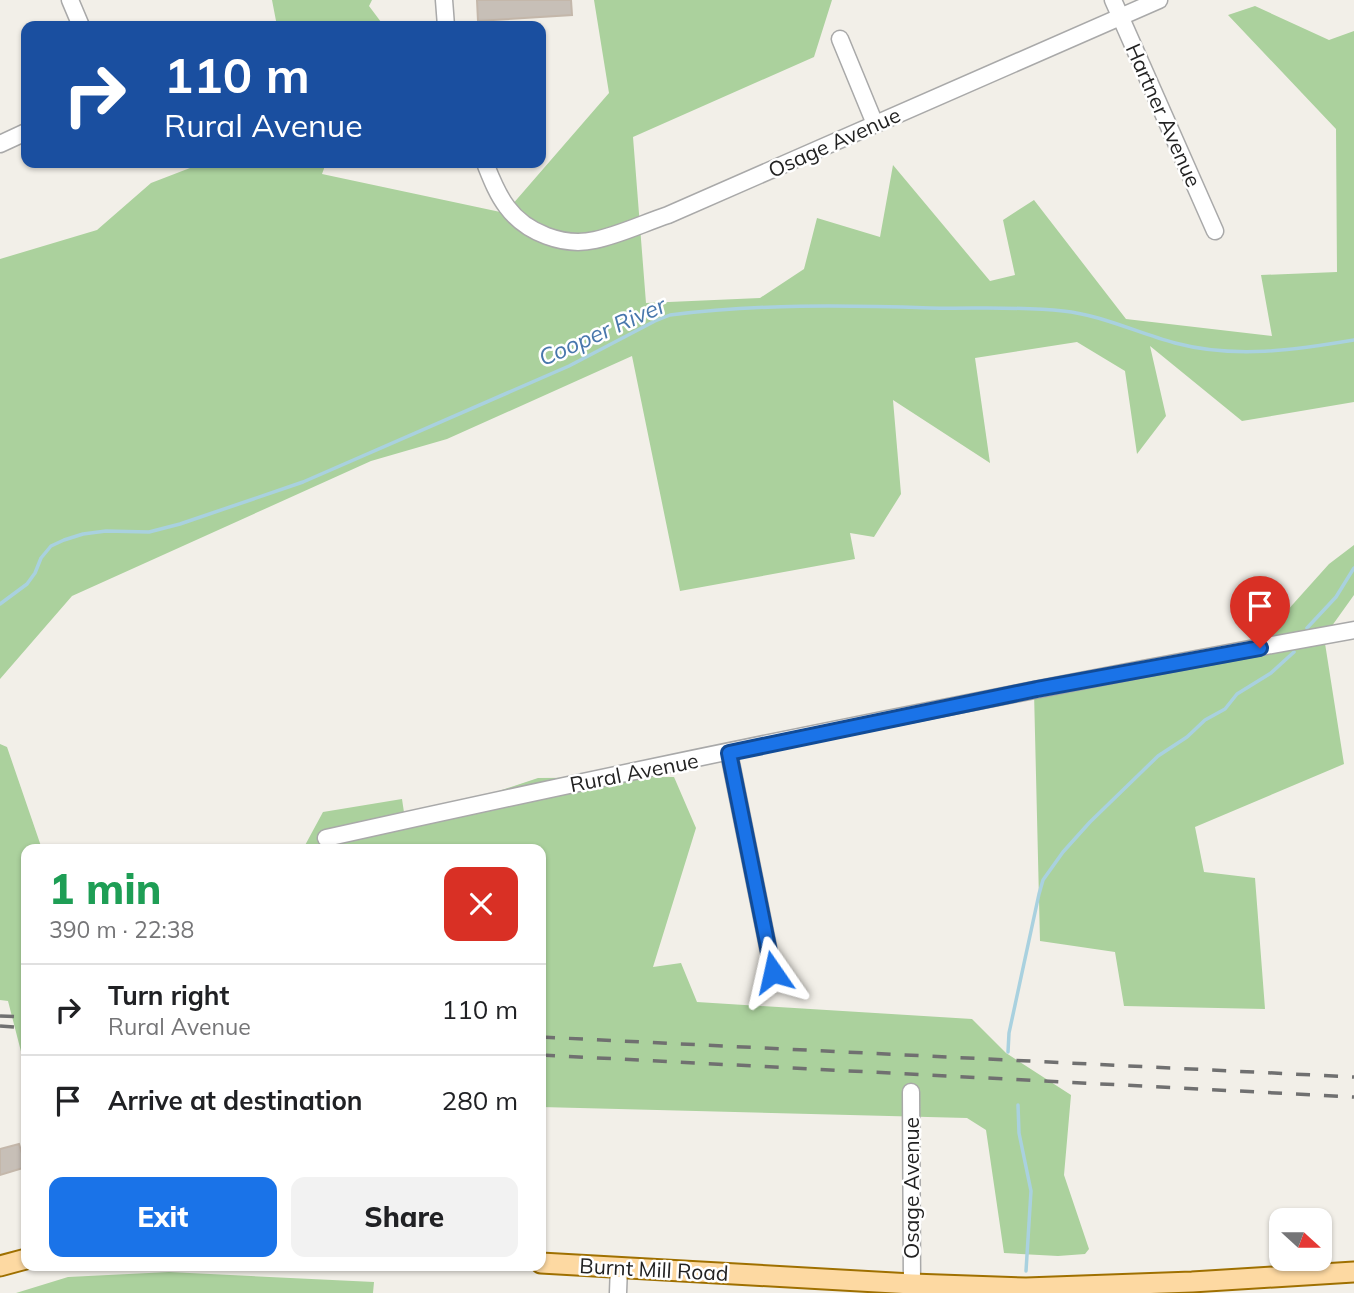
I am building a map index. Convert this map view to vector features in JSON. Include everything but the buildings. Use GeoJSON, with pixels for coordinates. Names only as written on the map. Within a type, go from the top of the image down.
{"type":"FeatureCollection","features":[{"type":"Feature","properties":{"kind":"main road"},"geometry":{"type":"LineString","coordinates":[[0,1266],[21,1260]]}},
{"type":"Feature","properties":{"kind":"main road","name":"Burnt Mill Road"},"geometry":{"type":"LineString","coordinates":[[546,1263],[1026,1288],[1192,1288],[1354,1272]]}},
{"type":"Feature","properties":{"kind":"street"},"geometry":{"type":"LineString","coordinates":[[70,0],[79,21]]}},
{"type":"Feature","properties":{"kind":"street"},"geometry":{"type":"LineString","coordinates":[[444,0],[446,21]]}},
{"type":"Feature","properties":{"kind":"street","name":"Hartner Avenue"},"geometry":{"type":"LineString","coordinates":[[1113,0],[1215,231]]}},
{"type":"Feature","properties":{"kind":"street","name":"Osage Avenue"},"geometry":{"type":"LineString","coordinates":[[488,168],[508,209],[549,238],[569,242],[595,240],[668,215],[1159,0]]}},
{"type":"Feature","properties":{"kind":"street"},"geometry":{"type":"LineString","coordinates":[[840,39],[875,124]]}},
{"type":"Feature","properties":{"kind":"street"},"geometry":{"type":"LineString","coordinates":[[0,144],[21,134]]}},
{"type":"Feature","properties":{"kind":"street","name":"Rural Avenue"},"geometry":{"type":"LineString","coordinates":[[326,838],[538,791],[1037,689],[1354,630]]}},
{"type":"Feature","properties":{"kind":"street"},"geometry":{"type":"LineString","coordinates":[[729,753],[773,972]]}},
{"type":"Feature","properties":{"kind":"street","name":"Osage Avenue"},"geometry":{"type":"LineString","coordinates":[[911,1092],[912,1284]]}},
{"type":"Feature","properties":{"kind":"street"},"geometry":{"type":"LineString","coordinates":[[618,1293],[619,1266]]}},
{"type":"Feature","properties":{"kind":"green space"},"geometry":{"type":"Polygon","coordinates":[[[272,0],[372,0],[369,6],[380,21],[276,21],[272,0]]]}},
{"type":"Feature","properties":{"kind":"green space"},"geometry":{"type":"Polygon","coordinates":[[[594,0],[832,0],[814,57],[633,137],[646,303],[760,298],[804,269],[817,218],[880,237],[893,165],[990,281],[1015,275],[1003,220],[1034,200],[1126,319],[1272,336],[1261,275],[1337,272],[1336,129],[1228,15],[1255,6],[1329,40],[1354,31],[1354,402],[1242,421],[1150,346],[1166,416],[1137,454],[1125,371],[1077,342],[975,358],[990,463],[893,400],[901,494],[874,537],[850,533],[855,559],[680,591],[632,356],[447,439],[371,461],[72,596],[0,679],[0,259],[97,230],[151,183],[190,168],[324,168],[322,174],[505,213],[609,93],[594,0]]]}},
{"type":"Feature","properties":{"kind":"green space"},"geometry":{"type":"Polygon","coordinates":[[[1354,545],[1354,595],[1324,637],[1344,764],[1195,827],[1204,872],[1255,878],[1265,1009],[1124,1006],[1115,952],[1040,941],[1034,692],[1251,651],[1329,564],[1354,545]]]}},
{"type":"Feature","properties":{"kind":"green space"},"geometry":{"type":"Polygon","coordinates":[[[0,744],[7,747],[40,844],[21,844],[21,1052],[8,1001],[0,1000],[0,744]]]}},
{"type":"Feature","properties":{"kind":"green space"},"geometry":{"type":"Polygon","coordinates":[[[674,777],[696,828],[653,967],[681,963],[697,1002],[972,1019],[1006,1053],[1071,1095],[1064,1175],[1089,1249],[1085,1254],[1058,1256],[1004,1253],[986,1130],[967,1118],[546,1107],[546,844],[306,844],[323,812],[402,799],[405,819],[538,778],[674,777]]]}},
{"type":"Feature","properties":{"kind":"green space"},"geometry":{"type":"Polygon","coordinates":[[[169,1272],[374,1282],[373,1293],[16,1293],[68,1277],[169,1272]]]}},
{"type":"Feature","properties":{"kind":"waterway","name":"Cooper River"},"geometry":{"type":"LineString","coordinates":[[0,604],[27,584],[51,546],[64,540],[106,531],[149,532],[303,482],[569,366],[670,315],[800,306],[1030,309],[1077,313],[1175,343],[1220,351],[1287,350],[1354,340]]}},
{"type":"Feature","properties":{"kind":"waterway"},"geometry":{"type":"LineString","coordinates":[[1307,628],[1336,597],[1354,568]]}},
{"type":"Feature","properties":{"kind":"waterway"},"geometry":{"type":"LineString","coordinates":[[1008,1052],[1009,1033],[1039,894],[1043,880],[1063,852],[1158,756],[1187,737],[1205,720],[1225,709],[1237,694],[1271,673],[1294,652]]}},
{"type":"Feature","properties":{"kind":"waterway"},"geometry":{"type":"LineString","coordinates":[[1018,1105],[1019,1133],[1031,1191],[1026,1271]]}},
{"type":"Feature","properties":{"kind":"railway"},"geometry":{"type":"LineString","coordinates":[[0,1016],[21,1017]]}},
{"type":"Feature","properties":{"kind":"railway"},"geometry":{"type":"LineString","coordinates":[[0,1026],[21,1028]]}},
{"type":"Feature","properties":{"kind":"railway"},"geometry":{"type":"LineString","coordinates":[[546,1037],[1354,1077]]}},
{"type":"Feature","properties":{"kind":"railway"},"geometry":{"type":"LineString","coordinates":[[546,1055],[1354,1097]]}},
{"type":"Feature","properties":{"kind":"route"},"geometry":{"type":"LineString","coordinates":[[773,972],[729,753],[1037,689],[1260,648]]}}]}
